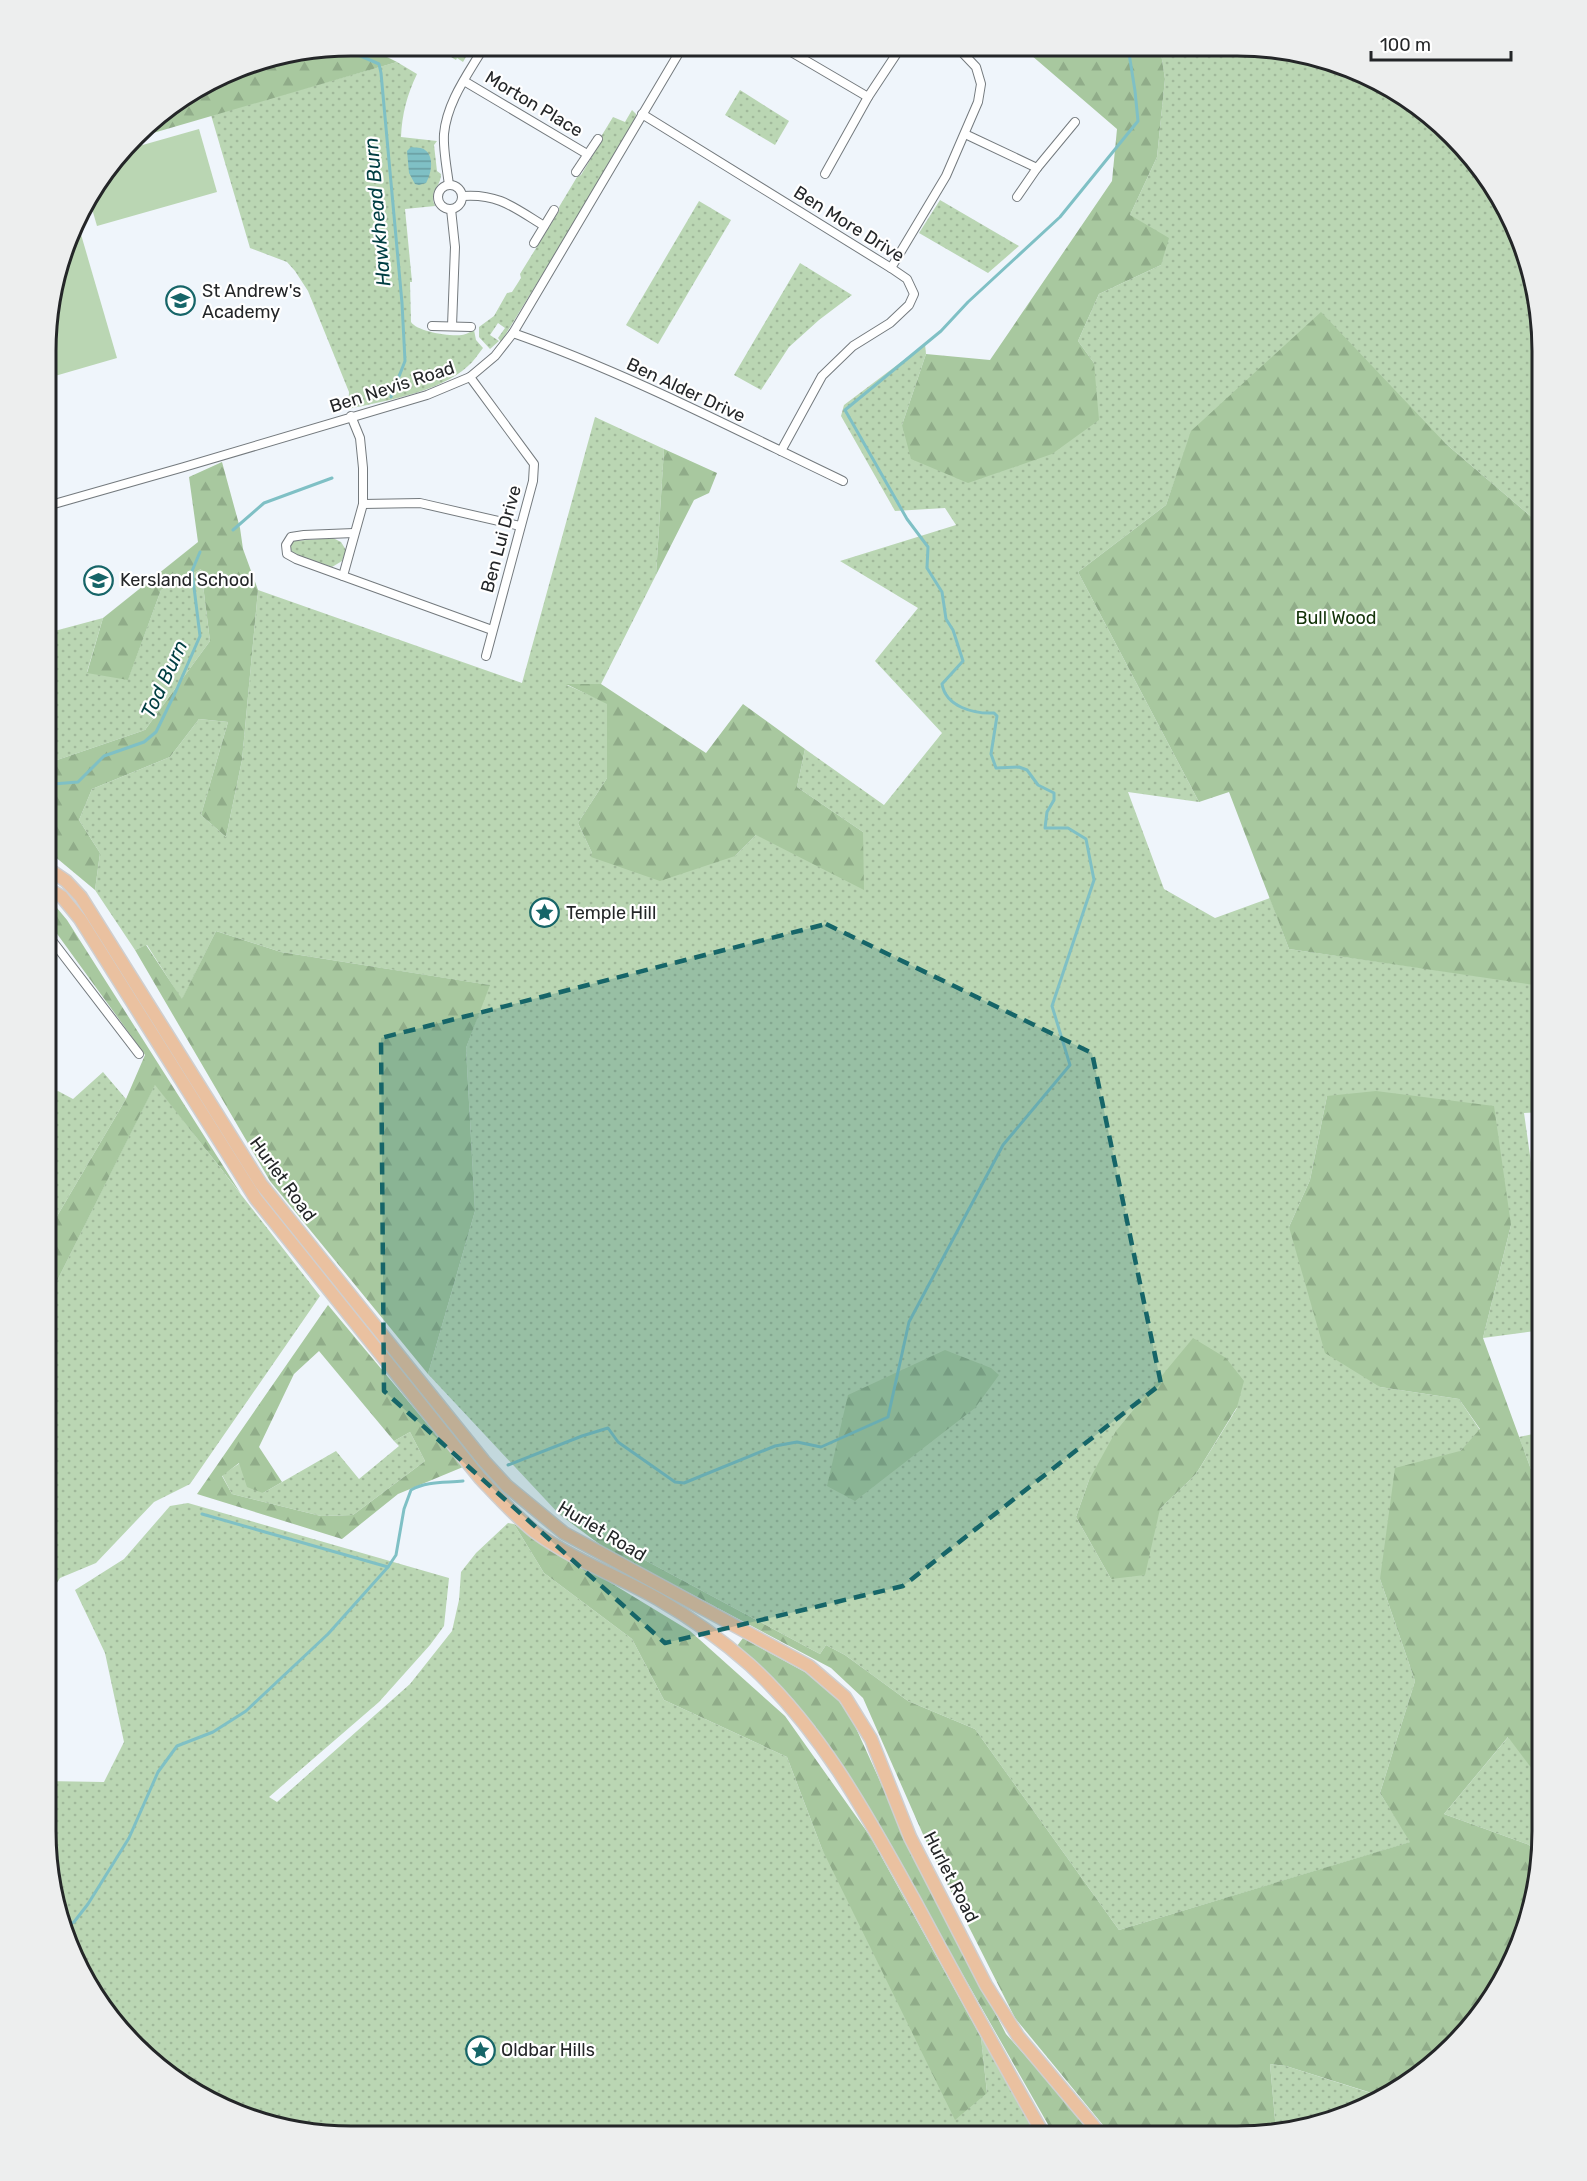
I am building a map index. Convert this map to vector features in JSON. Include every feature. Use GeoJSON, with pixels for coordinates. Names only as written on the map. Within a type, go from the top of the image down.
{"type":"FeatureCollection","features":[{"type":"Feature","properties":{"kind":"main road","name":"Hurlet Road"},"geometry":{"type":"LineString","coordinates":[[56,874],[66,881],[87,905],[261,1184],[484,1461],[507,1486],[564,1533],[809,1666],[844,1696],[871,1739],[910,1837],[986,1985],[1018,2036],[1094,2126]]}},
{"type":"Feature","properties":{"kind":"main road","name":"Hurlet Road"},"geometry":{"type":"LineString","coordinates":[[56,893],[62,897],[80,919],[256,1199],[480,1478],[510,1511],[536,1532],[566,1552],[658,1599],[700,1625],[750,1665],[810,1730],[841,1774],[880,1837],[1039,2126]]}},
{"type":"Feature","properties":{"kind":"street"},"geometry":{"type":"LineString","coordinates":[[449,185],[445,126],[453,102],[479,56]]}},
{"type":"Feature","properties":{"kind":"street","name":"Ben Nevis Road"},"geometry":{"type":"LineString","coordinates":[[56,503],[426,395],[470,377],[495,356],[513,333],[677,56]]}},
{"type":"Feature","properties":{"kind":"street"},"geometry":{"type":"LineString","coordinates":[[798,56],[868,98]]}},
{"type":"Feature","properties":{"kind":"street"},"geometry":{"type":"LineString","coordinates":[[825,174],[868,98],[895,56]]}},
{"type":"Feature","properties":{"kind":"street"},"geometry":{"type":"LineString","coordinates":[[891,268],[946,176],[978,102],[981,84],[976,67],[966,56]]}},
{"type":"Feature","properties":{"kind":"street","name":"Morton Place"},"geometry":{"type":"LineString","coordinates":[[464,81],[587,154]]}},
{"type":"Feature","properties":{"kind":"street","name":"Ben More Drive"},"geometry":{"type":"LineString","coordinates":[[642,114],[891,268],[907,279],[914,294],[909,305],[890,322],[853,346],[822,376],[781,451]]}},
{"type":"Feature","properties":{"kind":"street"},"geometry":{"type":"LineString","coordinates":[[1017,197],[1037,168],[1075,122]]}},
{"type":"Feature","properties":{"kind":"street"},"geometry":{"type":"LineString","coordinates":[[965,134],[1037,168]]}},
{"type":"Feature","properties":{"kind":"street","name":"Morton Place"},"geometry":{"type":"LineString","coordinates":[[576,172],[597,139]]}},
{"type":"Feature","properties":{"kind":"street"},"geometry":{"type":"LineString","coordinates":[[449,185],[458,188],[462,196],[459,204],[451,209],[442,206],[438,198],[441,189],[449,185]]}},
{"type":"Feature","properties":{"kind":"street"},"geometry":{"type":"LineString","coordinates":[[462,196],[478,195],[507,202],[544,226]]}},
{"type":"Feature","properties":{"kind":"street"},"geometry":{"type":"LineString","coordinates":[[451,209],[455,247],[452,326]]}},
{"type":"Feature","properties":{"kind":"street"},"geometry":{"type":"LineString","coordinates":[[534,243],[554,210]]}},
{"type":"Feature","properties":{"kind":"street"},"geometry":{"type":"LineString","coordinates":[[432,326],[471,327]]}},
{"type":"Feature","properties":{"kind":"street","name":"Ben Alder Drive"},"geometry":{"type":"LineString","coordinates":[[513,333],[581,357],[843,481]]}},
{"type":"Feature","properties":{"kind":"street","name":"Ben Lui Drive"},"geometry":{"type":"LineString","coordinates":[[470,377],[534,464],[533,481],[519,526],[486,656]]}},
{"type":"Feature","properties":{"kind":"street"},"geometry":{"type":"LineString","coordinates":[[343,576],[363,504],[360,438],[351,417]]}},
{"type":"Feature","properties":{"kind":"street"},"geometry":{"type":"LineString","coordinates":[[363,504],[420,503],[519,526]]}},
{"type":"Feature","properties":{"kind":"street"},"geometry":{"type":"LineString","coordinates":[[354,533],[291,537],[286,546],[287,554],[492,630]]}},
{"type":"Feature","properties":{"kind":"street"},"geometry":{"type":"LineString","coordinates":[[56,947],[139,1054]]}},
{"type":"Feature","properties":{"kind":"highlighted area"},"geometry":{"type":"Polygon","coordinates":[[[826,924],[1092,1053],[1161,1384],[903,1586],[665,1643],[384,1391],[381,1038],[826,924]]]}},
{"type":"Feature","properties":{"kind":"green space"},"geometry":{"type":"Polygon","coordinates":[[[331,56],[385,56],[397,62],[151,134],[203,95],[256,71],[293,61],[331,56]]]}},
{"type":"Feature","properties":{"kind":"green space"},"geometry":{"type":"Polygon","coordinates":[[[449,56],[467,56],[463,62],[457,58],[456,60],[449,56]]]}},
{"type":"Feature","properties":{"kind":"green space"},"geometry":{"type":"Polygon","coordinates":[[[1032,56],[1161,56],[1165,79],[1157,157],[1130,215],[1169,238],[1161,265],[1099,294],[1078,341],[1094,363],[1099,420],[1052,454],[968,483],[911,459],[902,425],[926,354],[990,360],[1112,181],[1117,129],[1032,56]]]}},
{"type":"Feature","properties":{"kind":"green space"},"geometry":{"type":"Polygon","coordinates":[[[1161,56],[1256,56],[1313,66],[1349,78],[1384,95],[1416,117],[1445,142],[1470,171],[1492,203],[1516,256],[1526,293],[1531,331],[1532,517],[1445,443],[1192,431],[1166,505],[1078,572],[1199,802],[1128,792],[1164,889],[1215,918],[1270,898],[1289,949],[1532,984],[1532,1113],[1524,1113],[1532,1169],[1532,1331],[1483,1338],[1511,1225],[1327,1096],[1310,1180],[1289,1227],[1380,1387],[1459,1399],[1480,1430],[1460,1451],[1380,1579],[1415,1681],[1380,1793],[1411,1842],[1119,1930],[975,1729],[908,1701],[845,1655],[826,1645],[820,1654],[559,1514],[428,1374],[475,1211],[466,1048],[489,985],[281,952],[216,931],[182,1000],[147,945],[135,950],[95,890],[100,853],[79,820],[92,789],[170,757],[199,719],[228,722],[201,815],[226,837],[242,760],[258,590],[522,683],[595,417],[664,449],[656,575],[601,684],[567,685],[607,703],[607,778],[578,823],[592,853],[735,856],[756,835],[863,832],[797,787],[805,749],[884,805],[942,733],[875,661],[918,608],[840,561],[956,525],[945,508],[895,511],[841,416],[844,405],[925,344],[926,354],[902,425],[1094,363],[1078,341],[1099,294],[1161,265],[1130,215],[1157,157],[1165,79],[1161,56]],[[1237,1408],[1089,1480],[1076,1517],[1111,1579],[1160,1509],[1196,1474],[1237,1408]]]}},
{"type":"Feature","properties":{"kind":"green space"},"geometry":{"type":"Polygon","coordinates":[[[397,62],[417,74],[410,89],[401,137],[437,141],[434,145],[437,171],[441,174],[433,196],[435,206],[405,209],[412,282],[410,282],[411,322],[421,329],[446,335],[467,334],[474,330],[476,340],[483,348],[468,366],[443,383],[411,394],[348,409],[349,392],[308,291],[287,262],[250,248],[211,115],[397,62]]]}},
{"type":"Feature","properties":{"kind":"green space"},"geometry":{"type":"Polygon","coordinates":[[[740,90],[789,121],[775,145],[725,115],[740,90]]]}},
{"type":"Feature","properties":{"kind":"green space"},"geometry":{"type":"Polygon","coordinates":[[[632,110],[636,114],[635,123],[501,342],[498,338],[505,328],[498,323],[490,335],[499,341],[490,349],[479,337],[479,327],[494,316],[507,293],[512,292],[521,278],[520,274],[577,177],[581,175],[602,140],[602,135],[613,117],[625,122],[632,110]]]}},
{"type":"Feature","properties":{"kind":"green space"},"geometry":{"type":"Polygon","coordinates":[[[199,129],[217,192],[97,226],[92,209],[105,187],[138,146],[199,129]]]}},
{"type":"Feature","properties":{"kind":"green space"},"geometry":{"type":"Polygon","coordinates":[[[940,200],[1019,246],[988,273],[919,233],[940,200]]]}},
{"type":"Feature","properties":{"kind":"green space"},"geometry":{"type":"Polygon","coordinates":[[[699,201],[731,220],[658,344],[626,325],[699,201]]]}},
{"type":"Feature","properties":{"kind":"green space"},"geometry":{"type":"Polygon","coordinates":[[[80,233],[117,358],[56,376],[56,331],[61,293],[71,256],[80,233]]]}},
{"type":"Feature","properties":{"kind":"green space"},"geometry":{"type":"Polygon","coordinates":[[[800,263],[852,295],[789,347],[761,390],[734,375],[800,263]]]}},
{"type":"Feature","properties":{"kind":"green space","name":"Bull Wood"},"geometry":{"type":"Polygon","coordinates":[[[1321,312],[1445,443],[1532,517],[1532,985],[1289,949],[1229,792],[1199,802],[1078,572],[1166,505],[1191,431],[1321,312]]]}},
{"type":"Feature","properties":{"kind":"green space"},"geometry":{"type":"Polygon","coordinates":[[[664,449],[717,473],[709,493],[694,500],[656,575],[664,449]]]}},
{"type":"Feature","properties":{"kind":"green space"},"geometry":{"type":"Polygon","coordinates":[[[222,462],[240,528],[243,549],[258,590],[242,760],[226,837],[201,815],[228,722],[199,719],[170,757],[92,789],[79,820],[100,853],[95,890],[56,858],[56,760],[145,730],[210,641],[201,569],[161,590],[128,680],[87,673],[103,618],[198,542],[189,477],[222,462]]]}},
{"type":"Feature","properties":{"kind":"green space"},"geometry":{"type":"Polygon","coordinates":[[[333,538],[341,542],[346,550],[342,561],[332,567],[296,555],[290,550],[291,543],[294,541],[333,538]]]}},
{"type":"Feature","properties":{"kind":"green space"},"geometry":{"type":"Polygon","coordinates":[[[201,569],[210,641],[145,730],[56,760],[56,631],[103,618],[87,672],[128,679],[161,590],[201,569]]]}},
{"type":"Feature","properties":{"kind":"green space"},"geometry":{"type":"Polygon","coordinates":[[[566,684],[601,684],[706,753],[743,704],[805,749],[797,787],[863,832],[864,890],[756,835],[735,856],[660,881],[591,857],[592,853],[578,823],[607,778],[607,704],[566,684]]]}},
{"type":"Feature","properties":{"kind":"green space"},"geometry":{"type":"Polygon","coordinates":[[[56,907],[67,920],[241,1194],[155,1085],[56,1283],[56,1218],[126,1099],[145,1055],[56,932],[56,907]]]}},
{"type":"Feature","properties":{"kind":"green space"},"geometry":{"type":"Polygon","coordinates":[[[216,931],[281,952],[490,985],[466,1048],[475,1211],[428,1374],[270,1181],[135,950],[146,945],[182,999],[216,931]]]}},
{"type":"Feature","properties":{"kind":"green space"},"geometry":{"type":"Polygon","coordinates":[[[103,1072],[126,1099],[56,1218],[56,1092],[73,1099],[103,1072]]]}},
{"type":"Feature","properties":{"kind":"green space"},"geometry":{"type":"Polygon","coordinates":[[[155,1084],[320,1296],[190,1484],[154,1502],[96,1563],[60,1578],[56,1584],[56,1283],[155,1084]]]}},
{"type":"Feature","properties":{"kind":"green space"},"geometry":{"type":"Polygon","coordinates":[[[1376,1091],[1494,1106],[1511,1225],[1483,1338],[1532,1472],[1532,1769],[1508,1737],[1444,1814],[1531,1846],[1526,1888],[1509,1943],[1482,1994],[1445,2039],[1416,2064],[1384,2086],[1371,2093],[1286,2066],[1270,2064],[1275,2123],[1236,2126],[1104,2126],[1015,2018],[929,1848],[863,1698],[831,1668],[606,1549],[559,1514],[820,1654],[826,1645],[845,1655],[908,1701],[975,1729],[1119,1930],[1410,1842],[1380,1793],[1415,1681],[1380,1579],[1395,1468],[1460,1451],[1480,1429],[1459,1399],[1380,1387],[1325,1353],[1289,1227],[1310,1180],[1327,1096],[1376,1091]]]}},
{"type":"Feature","properties":{"kind":"green space"},"geometry":{"type":"Polygon","coordinates":[[[328,1305],[463,1467],[398,1494],[342,1539],[197,1494],[328,1305]],[[319,1351],[294,1374],[259,1447],[282,1482],[263,1493],[247,1487],[239,1463],[222,1476],[232,1494],[321,1516],[353,1515],[425,1461],[410,1432],[394,1441],[319,1351]]]}},
{"type":"Feature","properties":{"kind":"green space"},"geometry":{"type":"Polygon","coordinates":[[[1193,1338],[1226,1358],[1244,1381],[1237,1407],[1196,1474],[1160,1509],[1145,1575],[1111,1579],[1076,1517],[1089,1480],[1116,1431],[1193,1338]]]}},
{"type":"Feature","properties":{"kind":"green space"},"geometry":{"type":"Polygon","coordinates":[[[945,1350],[991,1368],[999,1375],[975,1408],[855,1501],[827,1486],[848,1395],[945,1350]]]}},
{"type":"Feature","properties":{"kind":"green space"},"geometry":{"type":"Polygon","coordinates":[[[410,1432],[425,1461],[353,1515],[321,1516],[232,1494],[222,1475],[240,1463],[263,1493],[336,1451],[359,1479],[399,1446],[394,1441],[410,1432]]]}},
{"type":"Feature","properties":{"kind":"green space"},"geometry":{"type":"Polygon","coordinates":[[[1532,1434],[1532,1472],[1519,1437],[1532,1434]]]}},
{"type":"Feature","properties":{"kind":"green space"},"geometry":{"type":"Polygon","coordinates":[[[188,1503],[449,1578],[444,1626],[430,1645],[379,1702],[269,1797],[277,1802],[410,1684],[452,1631],[459,1600],[461,1572],[476,1553],[508,1523],[514,1524],[544,1573],[632,1639],[664,1700],[787,1757],[822,1849],[987,2093],[981,2037],[1034,2126],[331,2125],[293,2120],[256,2110],[220,2095],[187,2076],[142,2039],[117,2010],[95,1978],[71,1925],[61,1888],[56,1850],[56,1781],[104,1782],[124,1742],[105,1653],[75,1590],[124,1559],[170,1506],[188,1503]]]}},
{"type":"Feature","properties":{"kind":"green space"},"geometry":{"type":"Polygon","coordinates":[[[514,1524],[690,1631],[785,1716],[870,1836],[981,2037],[987,2093],[955,2120],[822,1849],[787,1757],[664,1700],[632,1639],[544,1573],[514,1524]]]}},
{"type":"Feature","properties":{"kind":"green space"},"geometry":{"type":"Polygon","coordinates":[[[743,1638],[814,1677],[831,1691],[851,1717],[913,1854],[1006,2034],[1088,2126],[1049,2126],[848,1773],[789,1695],[737,1646],[743,1638]]]}},
{"type":"Feature","properties":{"kind":"green space"},"geometry":{"type":"Polygon","coordinates":[[[1509,1736],[1532,1768],[1531,1846],[1444,1814],[1509,1736]]]}},
{"type":"Feature","properties":{"kind":"green space"},"geometry":{"type":"Polygon","coordinates":[[[1270,2064],[1286,2066],[1371,2093],[1331,2110],[1275,2123],[1270,2064]]]}},
{"type":"Feature","properties":{"kind":"water"},"geometry":{"type":"Polygon","coordinates":[[[411,147],[424,149],[430,157],[431,171],[426,183],[415,184],[409,173],[407,151],[411,147]]]}},
{"type":"Feature","properties":{"kind":"waterway","name":"Hawkhead Burn"},"geometry":{"type":"LineString","coordinates":[[361,56],[379,64],[381,73],[402,303],[405,361],[391,397]]}},
{"type":"Feature","properties":{"kind":"waterway"},"geometry":{"type":"LineString","coordinates":[[508,1465],[608,1428],[618,1442],[675,1482],[684,1483],[775,1446],[797,1442],[821,1447],[888,1417],[909,1322],[1003,1145],[1070,1065],[1052,1006],[1094,880],[1086,839],[1068,828],[1045,828],[1047,812],[1054,800],[1054,793],[1038,785],[1027,770],[1019,767],[996,768],[991,754],[997,716],[994,713],[962,708],[955,704],[945,692],[942,684],[963,661],[953,630],[946,619],[942,592],[927,568],[928,547],[907,519],[845,410],[941,331],[968,302],[1060,217],[1138,121],[1129,56]]}},
{"type":"Feature","properties":{"kind":"waterway","name":"Tod Burn"},"geometry":{"type":"LineString","coordinates":[[233,530],[264,503],[332,478]]}},
{"type":"Feature","properties":{"kind":"waterway","name":"Tod Burn"},"geometry":{"type":"LineString","coordinates":[[56,784],[78,782],[104,756],[144,742],[156,732],[200,636],[192,571],[200,552]]}},
{"type":"Feature","properties":{"kind":"waterway"},"geometry":{"type":"LineString","coordinates":[[202,1514],[388,1567],[396,1555],[404,1509],[411,1490],[430,1484],[463,1481]]}},
{"type":"Feature","properties":{"kind":"waterway"},"geometry":{"type":"LineString","coordinates":[[71,1924],[88,1904],[129,1838],[158,1772],[177,1746],[213,1732],[246,1711],[328,1634],[388,1567]]}},
{"type":"Feature","properties":{"kind":"place","name":"St Andrew's Academy"},"geometry":{"type":"Point","coordinates":[181,301]}},
{"type":"Feature","properties":{"kind":"place","name":"Kersland School"},"geometry":{"type":"Point","coordinates":[99,580]}},
{"type":"Feature","properties":{"kind":"place","name":"Temple Hill"},"geometry":{"type":"Point","coordinates":[545,913]}},
{"type":"Feature","properties":{"kind":"place","name":"Oldbar Hills"},"geometry":{"type":"Point","coordinates":[480,2050]}}]}
